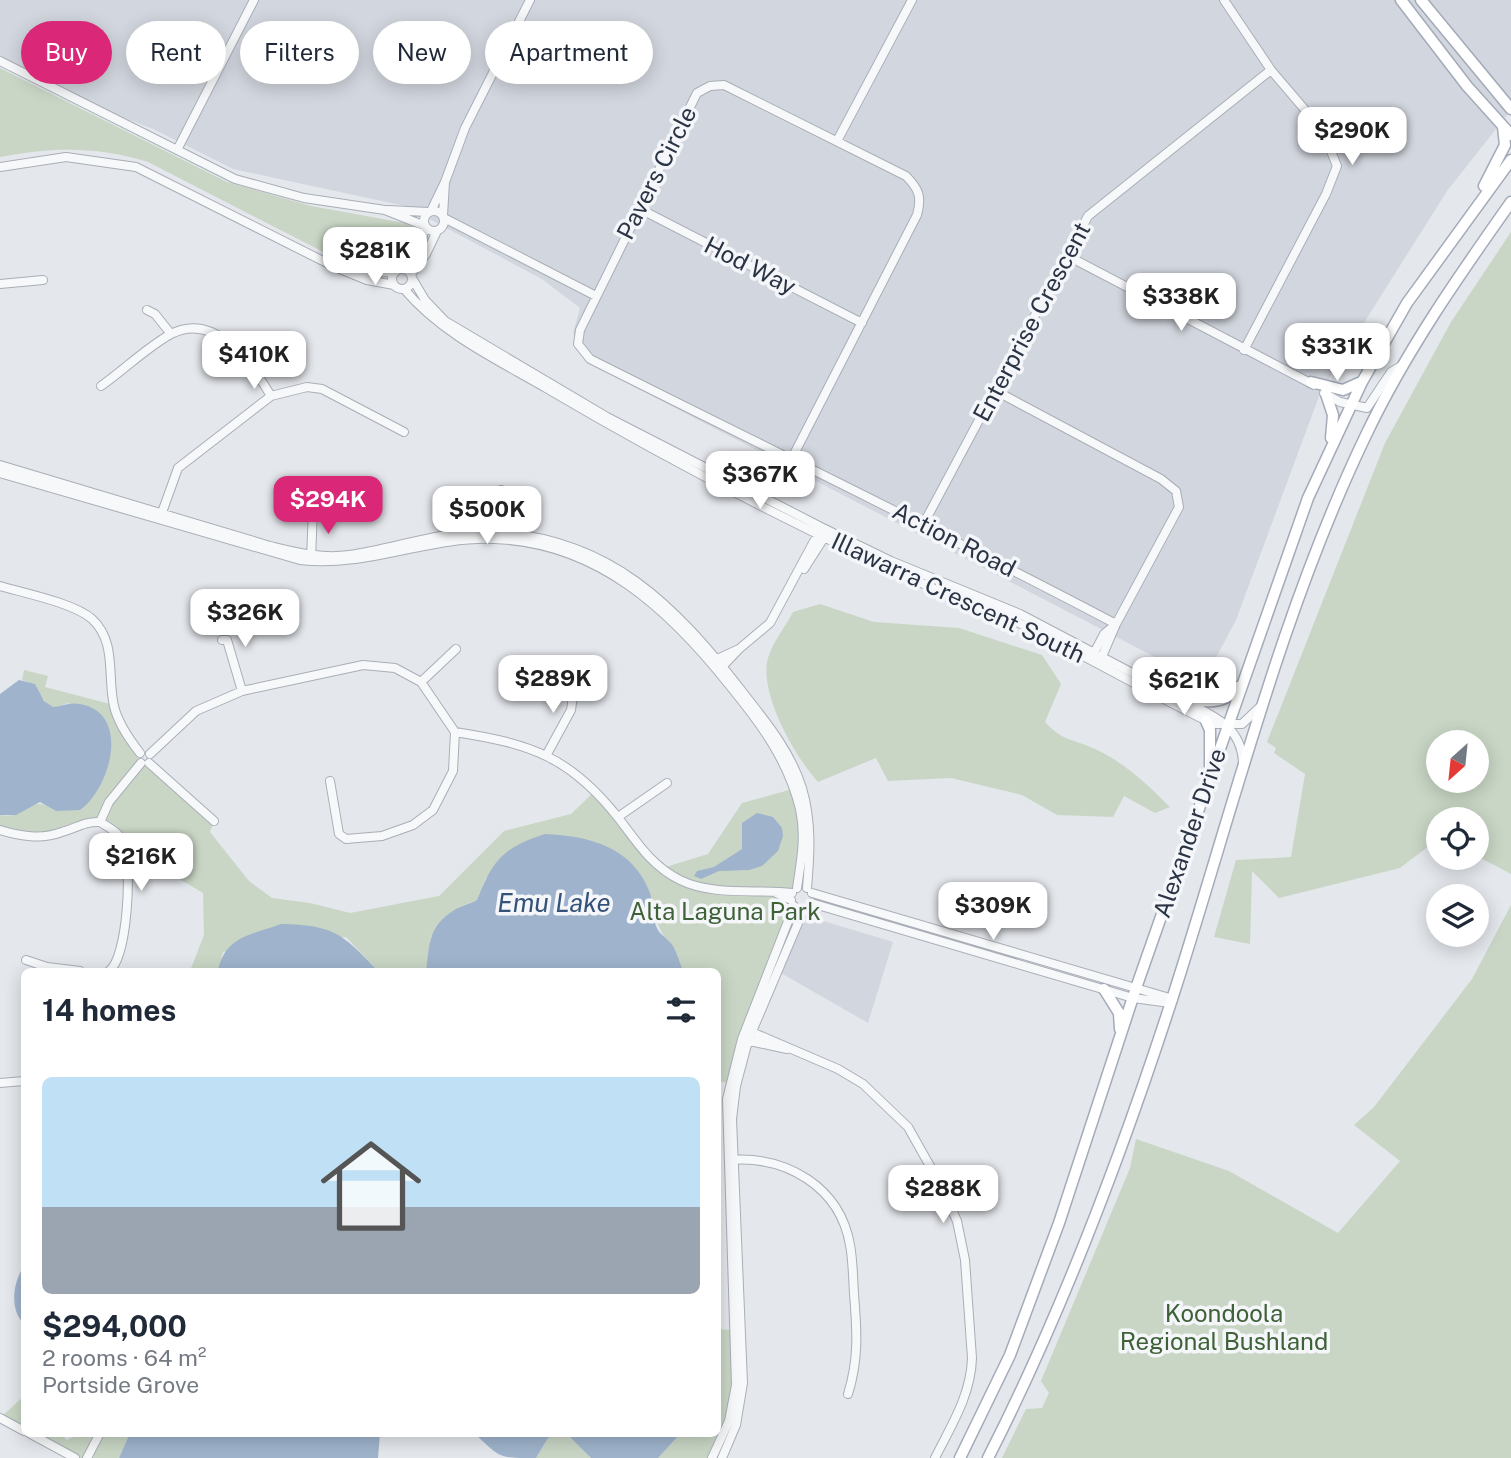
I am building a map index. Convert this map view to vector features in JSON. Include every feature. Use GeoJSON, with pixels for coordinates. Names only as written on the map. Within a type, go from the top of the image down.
{"type":"FeatureCollection","features":[{"type":"Feature","properties":{"kind":"main road"},"geometry":{"type":"LineString","coordinates":[[1401,0],[1507,131],[1498,161],[1469,205],[1459,228]]}},
{"type":"Feature","properties":{"kind":"main road"},"geometry":{"type":"LineString","coordinates":[[1408,0],[1416,10],[1416,19]]}},
{"type":"Feature","properties":{"kind":"main road"},"geometry":{"type":"LineString","coordinates":[[1421,0],[1511,109]]}},
{"type":"Feature","properties":{"kind":"main road"},"geometry":{"type":"LineString","coordinates":[[1461,51],[1479,64],[1511,98]]}},
{"type":"Feature","properties":{"kind":"main road","name":"Alexander Drive"},"geometry":{"type":"LineString","coordinates":[[960,1458],[1010,1355],[1059,1223],[1135,992],[1286,554],[1327,455],[1362,382],[1407,303],[1511,160]]}},
{"type":"Feature","properties":{"kind":"main road","name":"Alexander Drive"},"geometry":{"type":"LineString","coordinates":[[988,1458],[1023,1389],[1084,1244],[1130,1124],[1263,704],[1344,482],[1403,364],[1432,314],[1511,202]]}},
{"type":"Feature","properties":{"kind":"main road"},"geometry":{"type":"LineString","coordinates":[[1311,382],[1343,390],[1362,382]]}},
{"type":"Feature","properties":{"kind":"main road"},"geometry":{"type":"LineString","coordinates":[[1326,394],[1334,422],[1327,455]]}},
{"type":"Feature","properties":{"kind":"main road"},"geometry":{"type":"LineString","coordinates":[[1154,685],[1199,701],[1214,702],[1231,696],[1244,679]]}},
{"type":"Feature","properties":{"kind":"main road"},"geometry":{"type":"LineString","coordinates":[[1206,721],[1210,730],[1211,757],[1207,786]]}},
{"type":"Feature","properties":{"kind":"main road"},"geometry":{"type":"LineString","coordinates":[[1104,989],[1119,1013],[1121,1035]]}},
{"type":"Feature","properties":{"kind":"street"},"geometry":{"type":"LineString","coordinates":[[177,150],[254,0]]}},
{"type":"Feature","properties":{"kind":"street"},"geometry":{"type":"LineString","coordinates":[[394,285],[392,280],[398,270],[420,249],[424,220],[445,182],[465,128],[530,0]]}},
{"type":"Feature","properties":{"kind":"street"},"geometry":{"type":"LineString","coordinates":[[837,141],[912,0]]}},
{"type":"Feature","properties":{"kind":"street"},"geometry":{"type":"LineString","coordinates":[[1224,0],[1271,70],[1323,131],[1337,166],[1326,194],[1244,349]]}},
{"type":"Feature","properties":{"kind":"street"},"geometry":{"type":"LineString","coordinates":[[0,61],[235,179],[304,198],[385,210],[438,230],[468,232]]}},
{"type":"Feature","properties":{"kind":"street","name":"Enterprise Crescent"},"geometry":{"type":"LineString","coordinates":[[924,523],[1088,216],[1271,70]]}},
{"type":"Feature","properties":{"kind":"street","name":"Pavers Circle"},"geometry":{"type":"LineString","coordinates":[[724,85],[837,141],[906,176],[921,199],[917,215],[791,460],[590,359],[578,344],[580,330],[697,93],[710,86],[724,85]]}},
{"type":"Feature","properties":{"kind":"street"},"geometry":{"type":"LineString","coordinates":[[0,167],[66,157],[136,167],[366,280],[404,289],[411,284],[412,276],[444,216],[445,182]]}},
{"type":"Feature","properties":{"kind":"street"},"geometry":{"type":"LineString","coordinates":[[385,210],[399,208],[429,211],[444,216],[468,232],[596,296]]}},
{"type":"Feature","properties":{"kind":"street","name":"Hod Way"},"geometry":{"type":"LineString","coordinates":[[638,208],[862,323]]}},
{"type":"Feature","properties":{"kind":"street"},"geometry":{"type":"LineString","coordinates":[[1066,255],[1311,382],[1326,394],[1360,409],[1371,406],[1391,372],[1403,364]]}},
{"type":"Feature","properties":{"kind":"street"},"geometry":{"type":"LineString","coordinates":[[351,273],[398,270],[412,276]]}},
{"type":"Feature","properties":{"kind":"street","name":"Illawarra Crescent South"},"geometry":{"type":"LineString","coordinates":[[412,276],[433,309],[454,327],[607,417],[823,532]]}},
{"type":"Feature","properties":{"kind":"street"},"geometry":{"type":"LineString","coordinates":[[0,284],[43,280]]}},
{"type":"Feature","properties":{"kind":"street","name":"Illawarra Crescent South"},"geometry":{"type":"LineString","coordinates":[[404,289],[424,311],[452,333],[630,438],[959,600],[989,609],[1154,685],[1228,725]]}},
{"type":"Feature","properties":{"kind":"street"},"geometry":{"type":"LineString","coordinates":[[147,310],[155,314],[171,334]]}},
{"type":"Feature","properties":{"kind":"street"},"geometry":{"type":"LineString","coordinates":[[101,386],[171,334],[191,328],[210,332],[234,345],[253,366],[271,396]]}},
{"type":"Feature","properties":{"kind":"street"},"geometry":{"type":"LineString","coordinates":[[160,516],[178,468],[271,396],[307,387],[323,389],[404,432]]}},
{"type":"Feature","properties":{"kind":"street"},"geometry":{"type":"LineString","coordinates":[[994,390],[1161,479],[1176,491],[1179,507],[1097,658]]}},
{"type":"Feature","properties":{"kind":"street","name":"Action Road"},"geometry":{"type":"LineString","coordinates":[[791,460],[924,523],[1116,624]]}},
{"type":"Feature","properties":{"kind":"street"},"geometry":{"type":"LineString","coordinates":[[0,465],[289,558],[350,562],[427,544],[495,535],[554,548],[610,572],[668,615],[714,661],[777,737],[801,785],[809,819],[809,898],[783,943]]}},
{"type":"Feature","properties":{"kind":"street"},"geometry":{"type":"LineString","coordinates":[[0,473],[160,516]]}},
{"type":"Feature","properties":{"kind":"street"},"geometry":{"type":"LineString","coordinates":[[495,535],[501,490]]}},
{"type":"Feature","properties":{"kind":"street"},"geometry":{"type":"LineString","coordinates":[[311,558],[313,510]]}},
{"type":"Feature","properties":{"kind":"street"},"geometry":{"type":"LineString","coordinates":[[721,669],[739,649],[771,623],[823,532]]}},
{"type":"Feature","properties":{"kind":"street"},"geometry":{"type":"LineString","coordinates":[[0,586],[77,610],[91,618],[110,651],[114,705],[119,721],[147,760],[214,821]]}},
{"type":"Feature","properties":{"kind":"street"},"geometry":{"type":"LineString","coordinates":[[222,640],[228,640],[242,691]]}},
{"type":"Feature","properties":{"kind":"street"},"geometry":{"type":"LineString","coordinates":[[421,682],[456,649]]}},
{"type":"Feature","properties":{"kind":"street"},"geometry":{"type":"LineString","coordinates":[[714,661],[739,649]]}},
{"type":"Feature","properties":{"kind":"street","name":"Illawarra Crescent South"},"geometry":{"type":"LineString","coordinates":[[1097,658],[1206,721],[1228,725]]}},
{"type":"Feature","properties":{"kind":"street"},"geometry":{"type":"LineString","coordinates":[[100,822],[108,802],[197,711],[242,691],[363,665],[395,668],[421,682],[455,732],[453,771],[433,810],[413,825],[382,836],[346,839],[339,834],[330,781]]}},
{"type":"Feature","properties":{"kind":"street"},"geometry":{"type":"LineString","coordinates":[[720,1456],[736,1385],[732,1160],[726,1118],[745,1040],[783,943],[803,853],[803,826],[789,774],[768,734],[721,669]]}},
{"type":"Feature","properties":{"kind":"street"},"geometry":{"type":"LineString","coordinates":[[547,754],[571,710],[575,682]]}},
{"type":"Feature","properties":{"kind":"street"},"geometry":{"type":"LineString","coordinates":[[1228,725],[1245,723],[1263,704]]}},
{"type":"Feature","properties":{"kind":"street"},"geometry":{"type":"LineString","coordinates":[[1228,725],[1239,739],[1243,768]]}},
{"type":"Feature","properties":{"kind":"street"},"geometry":{"type":"LineString","coordinates":[[455,732],[496,738],[547,754],[585,782],[618,817],[659,869],[683,882],[711,889],[771,891],[890,917],[1171,1001]]}},
{"type":"Feature","properties":{"kind":"street"},"geometry":{"type":"LineString","coordinates":[[618,817],[667,783]]}},
{"type":"Feature","properties":{"kind":"street"},"geometry":{"type":"LineString","coordinates":[[0,830],[32,837],[49,836],[83,824],[100,822],[118,834],[126,852],[125,937],[118,962],[112,968]]}},
{"type":"Feature","properties":{"kind":"street"},"geometry":{"type":"LineString","coordinates":[[793,897],[809,898],[887,927],[1104,989],[1135,992]]}},
{"type":"Feature","properties":{"kind":"street"},"geometry":{"type":"LineString","coordinates":[[887,927],[890,917]]}},
{"type":"Feature","properties":{"kind":"street"},"geometry":{"type":"LineString","coordinates":[[26,960],[55,968]]}},
{"type":"Feature","properties":{"kind":"street"},"geometry":{"type":"LineString","coordinates":[[749,1031],[838,1069],[888,1105],[923,1150],[957,1221],[965,1260],[972,1373],[964,1400],[935,1458]]}},
{"type":"Feature","properties":{"kind":"street"},"geometry":{"type":"LineString","coordinates":[[745,1040],[790,1049]]}},
{"type":"Feature","properties":{"kind":"street"},"geometry":{"type":"LineString","coordinates":[[0,1083],[21,1081]]}},
{"type":"Feature","properties":{"kind":"street"},"geometry":{"type":"LineString","coordinates":[[721,1081],[733,1083]]}},
{"type":"Feature","properties":{"kind":"street"},"geometry":{"type":"LineString","coordinates":[[732,1160],[775,1164],[800,1174],[828,1197],[842,1218],[850,1244],[858,1340],[858,1359],[848,1394]]}},
{"type":"Feature","properties":{"kind":"street"},"geometry":{"type":"LineString","coordinates":[[0,1418],[21,1429]]}},
{"type":"Feature","properties":{"kind":"street"},"geometry":{"type":"LineString","coordinates":[[36,1437],[75,1458]]}},
{"type":"Feature","properties":{"kind":"street"},"geometry":{"type":"LineString","coordinates":[[86,1458],[98,1437]]}},
{"type":"Feature","properties":{"kind":"shaded area"},"geometry":{"type":"Polygon","coordinates":[[[0,0],[1511,0],[1511,110],[1447,191],[1321,391],[1236,620],[1203,682],[585,361],[573,333],[580,308],[542,279],[405,206],[233,169],[153,129],[41,84],[112,84],[112,21],[21,21],[21,74],[0,64],[0,0]]]}},
{"type":"Feature","properties":{"kind":"shaded area"},"geometry":{"type":"Polygon","coordinates":[[[807,916],[893,942],[868,1023],[781,973],[807,916]]]}},
{"type":"Feature","properties":{"kind":"green space"},"geometry":{"type":"Polygon","coordinates":[[[0,68],[21,79],[21,84],[32,84],[227,182],[311,206],[405,223],[414,228],[418,238],[412,250],[395,263],[384,266],[362,265],[339,260],[148,162],[111,153],[74,150],[38,151],[0,157],[0,68]]]}},
{"type":"Feature","properties":{"kind":"green space"},"geometry":{"type":"Polygon","coordinates":[[[1511,232],[1511,874],[1489,862],[1489,807],[1426,807],[1426,848],[1400,868],[1279,898],[1252,871],[1250,944],[1214,937],[1236,860],[1291,857],[1305,774],[1274,753],[1276,748],[1267,742],[1385,443],[1451,322],[1511,232]]]}},
{"type":"Feature","properties":{"kind":"green space"},"geometry":{"type":"Polygon","coordinates":[[[820,604],[874,622],[959,628],[1042,655],[1061,684],[1045,722],[1064,737],[1117,761],[1170,807],[1155,813],[1124,796],[1113,817],[1057,815],[1022,795],[951,778],[888,781],[876,758],[818,782],[799,756],[780,722],[768,686],[766,669],[771,649],[793,612],[820,604]]]}},
{"type":"Feature","properties":{"kind":"green space","name":"Alta Laguna Park"},"geometry":{"type":"Polygon","coordinates":[[[24,670],[48,676],[45,687],[114,705],[139,761],[147,764],[214,821],[210,832],[249,881],[272,898],[310,903],[350,913],[439,896],[504,831],[571,814],[594,792],[659,869],[708,854],[742,803],[793,789],[802,852],[791,892],[792,903],[729,1083],[721,1082],[721,968],[682,968],[655,918],[651,896],[486,878],[477,900],[459,907],[431,936],[426,968],[375,968],[346,937],[223,952],[219,968],[191,968],[204,935],[203,893],[164,870],[126,867],[124,842],[100,822],[49,836],[0,830],[0,815],[16,814],[39,804],[56,811],[69,703],[53,708],[32,685],[22,680],[24,670]]]}},
{"type":"Feature","properties":{"kind":"green space","name":"Koondoola Regional Bushland"},"geometry":{"type":"Polygon","coordinates":[[[1511,905],[1511,1458],[1002,1458],[1026,1409],[1042,1408],[1049,1393],[1041,1381],[1130,1168],[1136,1139],[1229,1171],[1338,1233],[1400,1161],[1354,1125],[1374,1107],[1472,979],[1511,905]]]}},
{"type":"Feature","properties":{"kind":"green space"},"geometry":{"type":"Polygon","coordinates":[[[721,1329],[734,1330],[735,1348],[733,1395],[721,1437],[721,1329]]]}},
{"type":"Feature","properties":{"kind":"green space"},"geometry":{"type":"Polygon","coordinates":[[[21,1399],[21,1429],[0,1418],[21,1399]]]}},
{"type":"Feature","properties":{"kind":"green space"},"geometry":{"type":"Polygon","coordinates":[[[36,1437],[63,1437],[67,1440],[73,1437],[128,1437],[119,1458],[75,1458],[36,1437]]]}},
{"type":"Feature","properties":{"kind":"green space"},"geometry":{"type":"Polygon","coordinates":[[[571,1437],[591,1458],[536,1458],[548,1438],[571,1437]]]}},
{"type":"Feature","properties":{"kind":"green space"},"geometry":{"type":"Polygon","coordinates":[[[677,1437],[721,1437],[711,1458],[658,1458],[677,1437]]]}},
{"type":"Feature","properties":{"kind":"water"},"geometry":{"type":"Polygon","coordinates":[[[19,680],[35,684],[44,701],[53,707],[80,704],[96,710],[106,721],[111,736],[107,770],[91,800],[80,810],[56,811],[40,802],[16,815],[0,815],[0,694],[19,680]]]}},
{"type":"Feature","properties":{"kind":"water"},"geometry":{"type":"Polygon","coordinates":[[[757,813],[773,817],[782,828],[783,836],[778,851],[762,866],[749,870],[719,871],[701,879],[694,876],[697,871],[714,867],[742,849],[742,823],[757,813]]]}},
{"type":"Feature","properties":{"kind":"water","name":"Emu Lake"},"geometry":{"type":"Polygon","coordinates":[[[545,834],[594,841],[621,855],[633,865],[650,893],[656,925],[673,946],[682,968],[426,968],[435,928],[456,909],[477,900],[494,865],[509,850],[545,834]]]}},
{"type":"Feature","properties":{"kind":"water"},"geometry":{"type":"Polygon","coordinates":[[[281,924],[326,930],[346,940],[375,968],[219,968],[227,950],[250,934],[281,924]]]}},
{"type":"Feature","properties":{"kind":"water"},"geometry":{"type":"Polygon","coordinates":[[[20,1272],[21,1320],[16,1311],[14,1295],[20,1272]]]}},
{"type":"Feature","properties":{"kind":"water"},"geometry":{"type":"Polygon","coordinates":[[[128,1437],[380,1437],[378,1458],[119,1458],[128,1437]]]}},
{"type":"Feature","properties":{"kind":"water"},"geometry":{"type":"Polygon","coordinates":[[[479,1437],[552,1437],[548,1438],[536,1458],[506,1457],[479,1437]]]}},
{"type":"Feature","properties":{"kind":"water"},"geometry":{"type":"Polygon","coordinates":[[[570,1437],[677,1437],[658,1458],[591,1458],[570,1437]]]}}]}
